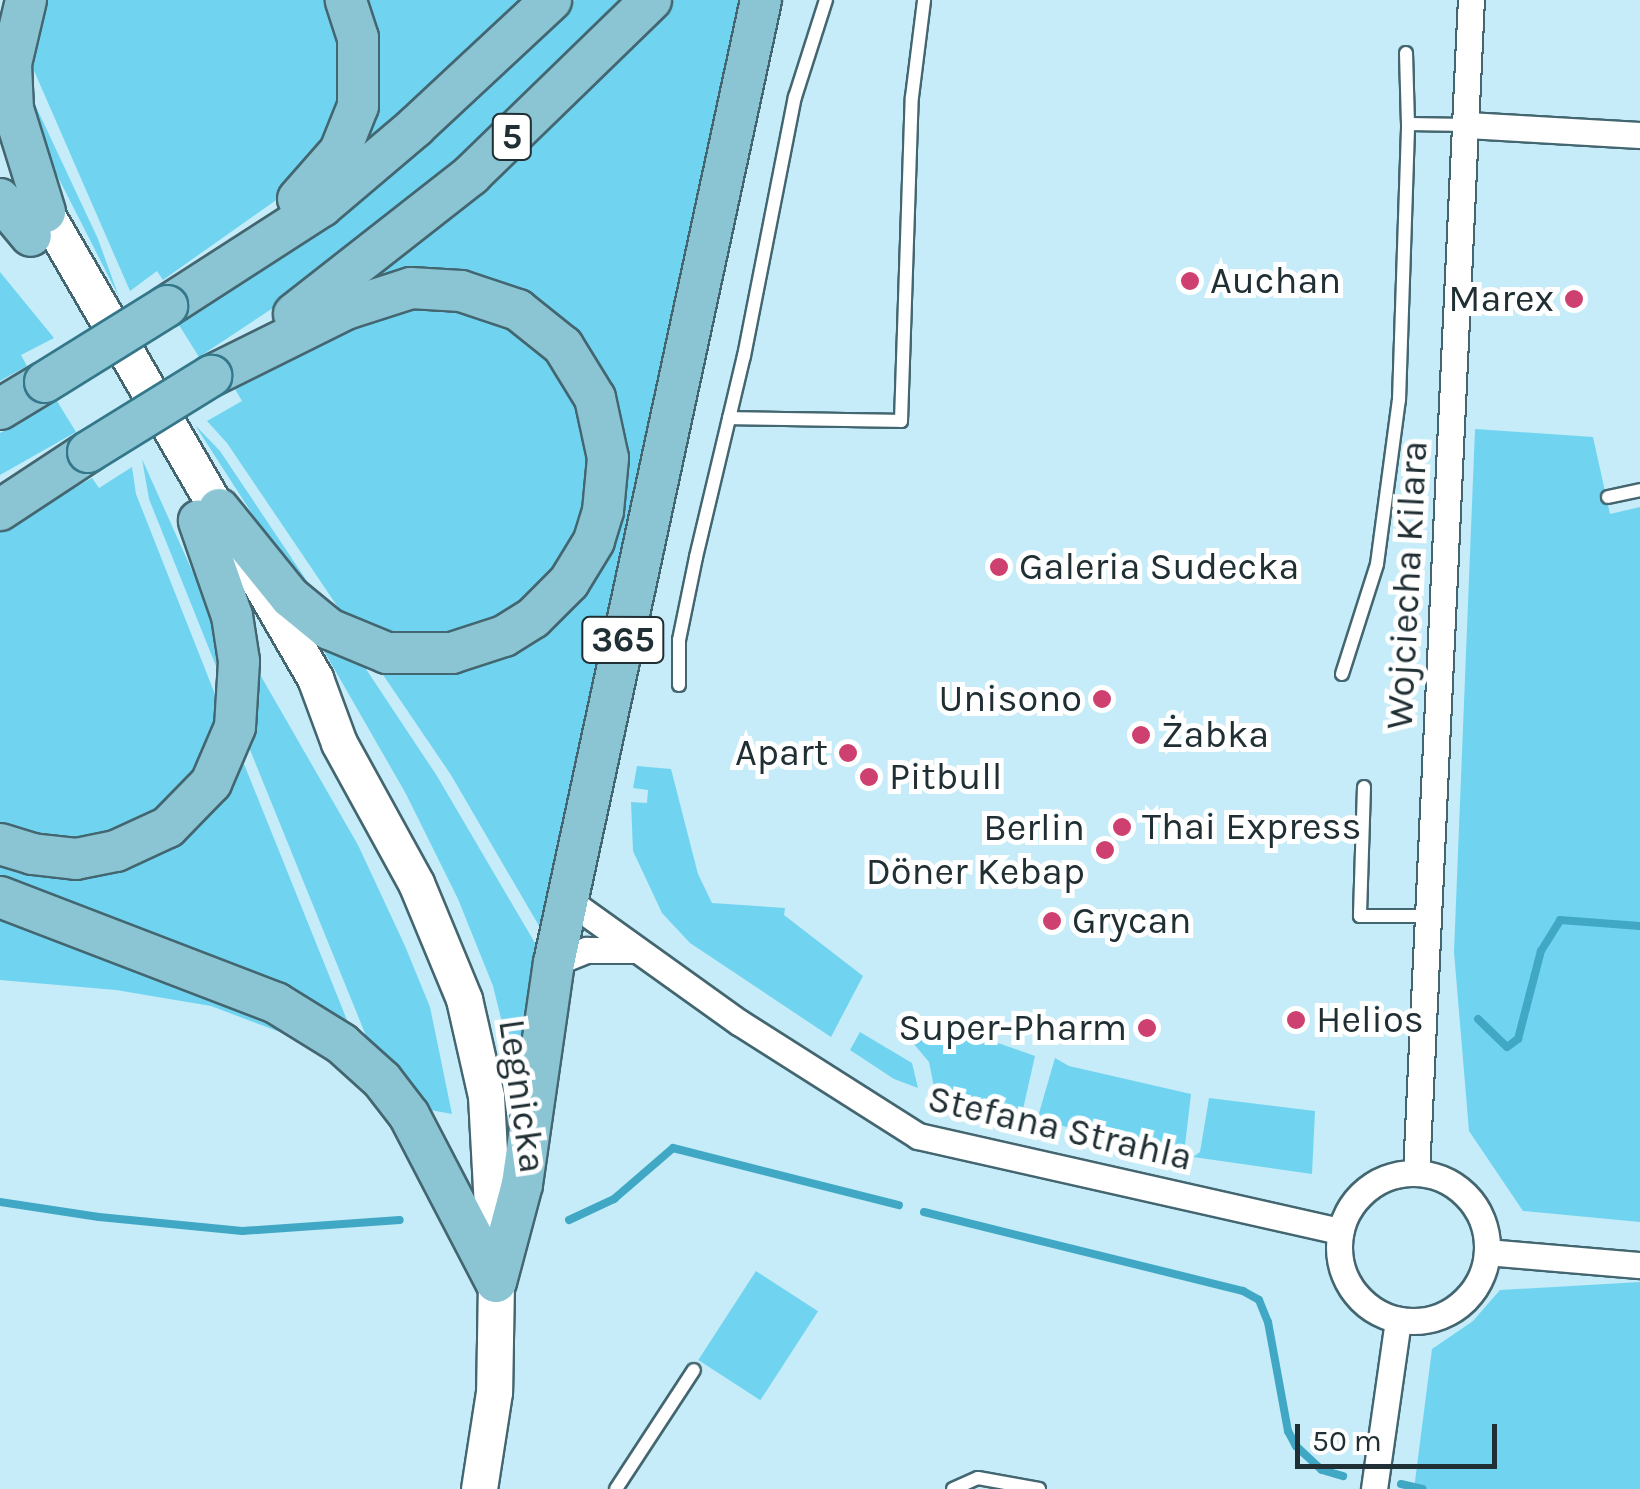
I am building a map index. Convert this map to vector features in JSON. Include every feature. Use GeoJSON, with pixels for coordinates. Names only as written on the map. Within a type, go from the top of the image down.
{"type":"FeatureCollection","features":[{"type":"Feature","properties":{"kind":"main road"},"geometry":{"type":"LineString","coordinates":[[26,0],[11,64],[13,109],[38,224]]}},
{"type":"Feature","properties":{"kind":"main road"},"geometry":{"type":"LineString","coordinates":[[166,306],[309,189],[340,151],[351,128],[361,85],[358,38],[346,0]]}},
{"type":"Feature","properties":{"kind":"main road","name":"5"},"geometry":{"type":"LineString","coordinates":[[0,409],[322,206],[416,127],[551,0]]}},
{"type":"Feature","properties":{"kind":"main road","name":"5"},"geometry":{"type":"LineString","coordinates":[[0,495],[88,452],[211,376],[471,175],[651,0]]}},
{"type":"Feature","properties":{"kind":"main road","name":"365"},"geometry":{"type":"LineString","coordinates":[[496,1282],[522,1184],[554,963],[761,0]]}},
{"type":"Feature","properties":{"kind":"main road"},"geometry":{"type":"LineString","coordinates":[[0,199],[38,224]]}},
{"type":"Feature","properties":{"kind":"main road","name":"365"},"geometry":{"type":"LineString","coordinates":[[38,224],[209,515]]}},
{"type":"Feature","properties":{"kind":"main road"},"geometry":{"type":"LineString","coordinates":[[209,515],[290,597],[329,629],[387,653],[452,654],[504,636],[533,618],[569,582],[594,541],[608,458],[595,398],[563,346],[518,310],[461,290],[410,288],[346,308],[211,376]]}},
{"type":"Feature","properties":{"kind":"main road"},"geometry":{"type":"LineString","coordinates":[[0,400],[45,382]]}},
{"type":"Feature","properties":{"kind":"main road"},"geometry":{"type":"LineString","coordinates":[[0,510],[88,452]]}},
{"type":"Feature","properties":{"kind":"main road"},"geometry":{"type":"LineString","coordinates":[[0,844],[32,854],[76,859],[116,852],[150,838],[183,816],[211,783],[235,727],[239,661],[209,515]]}},
{"type":"Feature","properties":{"kind":"main road","name":"Legnicka"},"geometry":{"type":"LineString","coordinates":[[209,515],[315,678],[339,743],[416,883],[464,999],[486,1096],[496,1282],[494,1392],[479,1489]]}},
{"type":"Feature","properties":{"kind":"main road","name":"365"},"geometry":{"type":"LineString","coordinates":[[0,897],[276,1003],[342,1044],[382,1080],[409,1115],[496,1282]]}},
{"type":"Feature","properties":{"kind":"street","name":"Wojciecha Kilara"},"geometry":{"type":"LineString","coordinates":[[1416,1173],[1471,0]]}},
{"type":"Feature","properties":{"kind":"street"},"geometry":{"type":"LineString","coordinates":[[1466,124],[1640,135]]}},
{"type":"Feature","properties":{"kind":"street","name":"Stefana Strahla"},"geometry":{"type":"LineString","coordinates":[[568,900],[632,950],[918,1136],[1340,1231]]}},
{"type":"Feature","properties":{"kind":"street"},"geometry":{"type":"LineString","coordinates":[[554,963],[586,950],[632,950]]}},
{"type":"Feature","properties":{"kind":"street"},"geometry":{"type":"LineString","coordinates":[[1416,1173],[1449,1183],[1475,1206],[1485,1228],[1487,1252],[1481,1276],[1467,1297],[1447,1312],[1423,1320],[1398,1320],[1367,1304],[1345,1278],[1339,1254],[1340,1231],[1360,1195],[1376,1182],[1416,1173]]}},
{"type":"Feature","properties":{"kind":"street"},"geometry":{"type":"LineString","coordinates":[[1487,1252],[1640,1265]]}},
{"type":"Feature","properties":{"kind":"street"},"geometry":{"type":"LineString","coordinates":[[1374,1489],[1398,1320]]}},
{"type":"Feature","properties":{"kind":"lane"},"geometry":{"type":"LineString","coordinates":[[679,685],[679,640],[744,356],[795,96],[826,0]]}},
{"type":"Feature","properties":{"kind":"lane"},"geometry":{"type":"LineString","coordinates":[[729,418],[901,421],[912,97],[924,0]]}},
{"type":"Feature","properties":{"kind":"lane"},"geometry":{"type":"LineString","coordinates":[[1342,674],[1376,564],[1399,400],[1408,124],[1406,53]]}},
{"type":"Feature","properties":{"kind":"lane"},"geometry":{"type":"LineString","coordinates":[[1408,124],[1466,124]]}},
{"type":"Feature","properties":{"kind":"lane"},"geometry":{"type":"LineString","coordinates":[[1608,497],[1640,490]]}},
{"type":"Feature","properties":{"kind":"lane"},"geometry":{"type":"LineString","coordinates":[[1364,787],[1360,916],[1428,916]]}},
{"type":"Feature","properties":{"kind":"lane"},"geometry":{"type":"LineString","coordinates":[[616,1489],[694,1370]]}},
{"type":"Feature","properties":{"kind":"lane"},"geometry":{"type":"LineString","coordinates":[[952,1489],[978,1478],[1039,1489]]}},
{"type":"Feature","properties":{"kind":"shaded area"},"geometry":{"type":"Polygon","coordinates":[[[40,0],[332,0],[338,17],[345,103],[303,181],[163,280],[157,271],[130,291],[25,50],[40,0]]]}},
{"type":"Feature","properties":{"kind":"shaded area"},"geometry":{"type":"Polygon","coordinates":[[[360,0],[529,0],[368,146],[362,145],[360,0]]]}},
{"type":"Feature","properties":{"kind":"shaded area"},"geometry":{"type":"Polygon","coordinates":[[[575,0],[628,0],[459,164],[282,302],[199,357],[179,325],[331,218],[533,42],[575,0]]]}},
{"type":"Feature","properties":{"kind":"shaded area"},"geometry":{"type":"Polygon","coordinates":[[[674,0],[747,0],[542,931],[451,775],[375,663],[407,668],[599,561],[584,351],[371,279],[625,52],[674,0]]]}},
{"type":"Feature","properties":{"kind":"shaded area"},"geometry":{"type":"Polygon","coordinates":[[[24,81],[98,239],[119,297],[33,128],[24,81]]]}},
{"type":"Feature","properties":{"kind":"shaded area"},"geometry":{"type":"Polygon","coordinates":[[[0,272],[54,338],[21,355],[27,366],[0,381],[0,272]]]}},
{"type":"Feature","properties":{"kind":"shaded area"},"geometry":{"type":"Polygon","coordinates":[[[461,303],[542,342],[589,425],[587,520],[537,598],[450,642],[352,628],[227,443],[207,421],[242,401],[235,389],[329,327],[378,308],[461,303]]]}},
{"type":"Feature","properties":{"kind":"shaded area"},"geometry":{"type":"Polygon","coordinates":[[[57,401],[76,432],[0,475],[0,433],[57,401]]]}},
{"type":"Feature","properties":{"kind":"shaded area"},"geometry":{"type":"Polygon","coordinates":[[[195,425],[220,451],[331,617],[287,568],[195,425]]]}},
{"type":"Feature","properties":{"kind":"shaded area"},"geometry":{"type":"Polygon","coordinates":[[[1475,429],[1593,437],[1610,514],[1640,507],[1640,1222],[1523,1211],[1469,1131],[1454,952],[1475,429]]]}},
{"type":"Feature","properties":{"kind":"shaded area"},"geometry":{"type":"Polygon","coordinates":[[[142,459],[221,635],[224,686],[149,499],[142,459]]]}},
{"type":"Feature","properties":{"kind":"shaded area"},"geometry":{"type":"Polygon","coordinates":[[[132,467],[136,494],[224,717],[220,737],[174,807],[92,844],[0,830],[0,528],[92,478],[99,488],[132,467]]]}},
{"type":"Feature","properties":{"kind":"shaded area"},"geometry":{"type":"Polygon","coordinates":[[[320,644],[358,657],[437,776],[542,955],[517,1083],[493,986],[458,899],[406,794],[320,644]]]}},
{"type":"Feature","properties":{"kind":"shaded area"},"geometry":{"type":"Polygon","coordinates":[[[258,671],[358,845],[405,946],[430,1007],[452,1114],[425,1109],[373,1053],[246,740],[258,671]]]}},
{"type":"Feature","properties":{"kind":"shaded area"},"geometry":{"type":"Polygon","coordinates":[[[240,754],[351,1030],[0,883],[0,857],[78,872],[240,754]]]}},
{"type":"Feature","properties":{"kind":"shaded area"},"geometry":{"type":"Polygon","coordinates":[[[637,766],[671,769],[698,874],[712,903],[785,908],[784,915],[863,976],[831,1037],[690,943],[662,913],[633,851],[631,802],[647,803],[648,790],[633,788],[637,766]]]}},
{"type":"Feature","properties":{"kind":"shaded area"},"geometry":{"type":"Polygon","coordinates":[[[0,910],[231,997],[306,1034],[373,1089],[399,1122],[444,1212],[429,1202],[395,1126],[352,1077],[293,1037],[211,1006],[116,990],[0,980],[0,910]]]}},
{"type":"Feature","properties":{"kind":"shaded area"},"geometry":{"type":"Polygon","coordinates":[[[918,1015],[1035,1056],[1021,1118],[936,1097],[929,1062],[908,1037],[918,1015]]]}},
{"type":"Feature","properties":{"kind":"shaded area"},"geometry":{"type":"Polygon","coordinates":[[[860,1032],[912,1063],[918,1088],[894,1079],[850,1050],[860,1032]]]}},
{"type":"Feature","properties":{"kind":"shaded area"},"geometry":{"type":"Polygon","coordinates":[[[1055,1058],[1069,1066],[1191,1094],[1184,1154],[1037,1120],[1055,1058]]]}},
{"type":"Feature","properties":{"kind":"shaded area"},"geometry":{"type":"Polygon","coordinates":[[[1209,1098],[1315,1111],[1312,1174],[1193,1157],[1200,1152],[1209,1098]]]}},
{"type":"Feature","properties":{"kind":"shaded area"},"geometry":{"type":"Polygon","coordinates":[[[756,1271],[818,1311],[760,1400],[698,1360],[756,1271]]]}},
{"type":"Feature","properties":{"kind":"shaded area"},"geometry":{"type":"Polygon","coordinates":[[[1640,1282],[1640,1489],[1414,1489],[1432,1349],[1473,1321],[1500,1290],[1640,1282]]]}},
{"type":"Feature","properties":{"kind":"waterway"},"geometry":{"type":"LineString","coordinates":[[1478,1019],[1507,1047],[1518,1039],[1541,951],[1560,920],[1640,926]]}},
{"type":"Feature","properties":{"kind":"waterway"},"geometry":{"type":"LineString","coordinates":[[569,1220],[614,1199],[673,1148],[899,1205]]}},
{"type":"Feature","properties":{"kind":"waterway"},"geometry":{"type":"LineString","coordinates":[[0,1202],[99,1217],[242,1231],[400,1220]]}},
{"type":"Feature","properties":{"kind":"waterway"},"geometry":{"type":"LineString","coordinates":[[924,1212],[1243,1291],[1259,1300],[1268,1322],[1288,1431],[1296,1446],[1322,1470],[1343,1476]]}},
{"type":"Feature","properties":{"kind":"waterway"},"geometry":{"type":"LineString","coordinates":[[1401,1484],[1422,1489]]}},
{"type":"Feature","properties":{"kind":"place","name":"Auchan"},"geometry":{"type":"Point","coordinates":[1190,281]}},
{"type":"Feature","properties":{"kind":"place","name":"Marex"},"geometry":{"type":"Point","coordinates":[1574,299]}},
{"type":"Feature","properties":{"kind":"place","name":"Galeria Sudecka"},"geometry":{"type":"Point","coordinates":[999,567]}},
{"type":"Feature","properties":{"kind":"place","name":"Unisono"},"geometry":{"type":"Point","coordinates":[1102,699]}},
{"type":"Feature","properties":{"kind":"place","name":"Żabka"},"geometry":{"type":"Point","coordinates":[1141,735]}},
{"type":"Feature","properties":{"kind":"place","name":"Apart"},"geometry":{"type":"Point","coordinates":[848,753]}},
{"type":"Feature","properties":{"kind":"place","name":"Pitbull"},"geometry":{"type":"Point","coordinates":[869,777]}},
{"type":"Feature","properties":{"kind":"place","name":"Thai Express"},"geometry":{"type":"Point","coordinates":[1122,827]}},
{"type":"Feature","properties":{"kind":"place","name":"Berlin Döner Kebap"},"geometry":{"type":"Point","coordinates":[1105,850]}},
{"type":"Feature","properties":{"kind":"place","name":"Grycan"},"geometry":{"type":"Point","coordinates":[1052,921]}},
{"type":"Feature","properties":{"kind":"place","name":"Helios"},"geometry":{"type":"Point","coordinates":[1296,1020]}},
{"type":"Feature","properties":{"kind":"place","name":"Super-Pharm"},"geometry":{"type":"Point","coordinates":[1147,1028]}}]}
